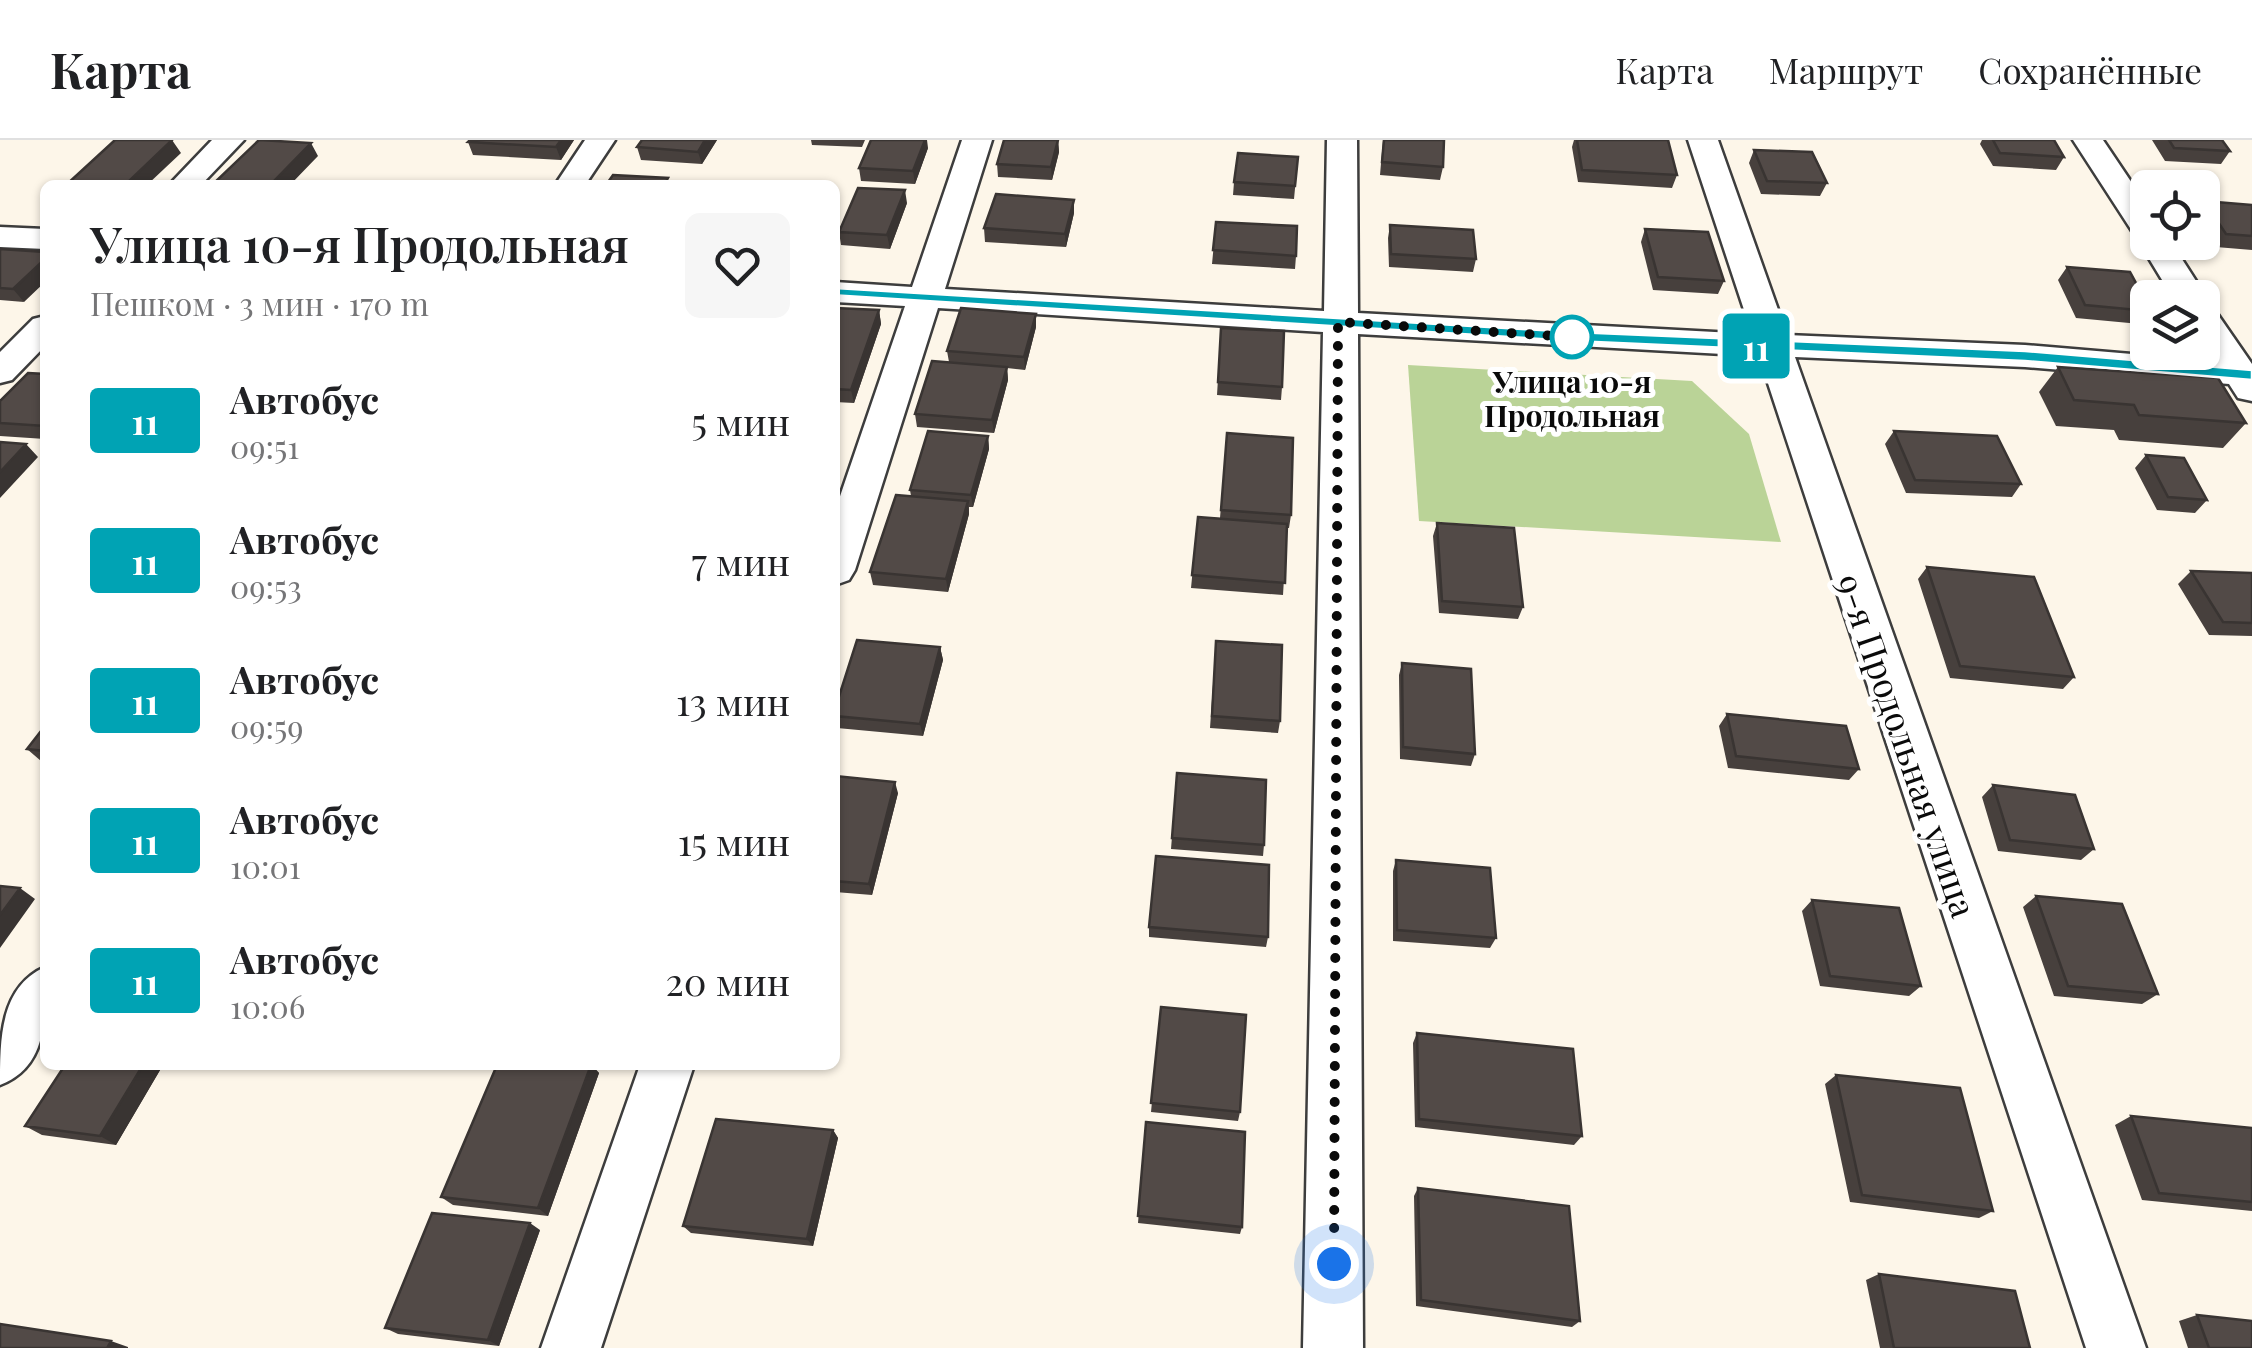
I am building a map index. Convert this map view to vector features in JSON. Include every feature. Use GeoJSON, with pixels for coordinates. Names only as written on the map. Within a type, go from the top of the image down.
{"type":"FeatureCollection","features":[{"type":"Feature","properties":{"kind":"street"},"geometry":{"type":"LineString","coordinates":[[189,180],[229,140]]}},
{"type":"Feature","properties":{"kind":"street"},"geometry":{"type":"LineString","coordinates":[[573,180],[600,140]]}},
{"type":"Feature","properties":{"kind":"street"},"geometry":{"type":"LineString","coordinates":[[840,555],[977,140]]}},
{"type":"Feature","properties":{"kind":"street"},"geometry":{"type":"LineString","coordinates":[[1333,1348],[1342,140]]}},
{"type":"Feature","properties":{"kind":"street","name":"9-я Продольная улица"},"geometry":{"type":"LineString","coordinates":[[1702,140],[2116,1348]]}},
{"type":"Feature","properties":{"kind":"street"},"geometry":{"type":"LineString","coordinates":[[2088,140],[2130,204]]}},
{"type":"Feature","properties":{"kind":"street"},"geometry":{"type":"LineString","coordinates":[[0,236],[40,239]]}},
{"type":"Feature","properties":{"kind":"street"},"geometry":{"type":"LineString","coordinates":[[840,292],[1770,347],[2025,356],[2248,380]]}},
{"type":"Feature","properties":{"kind":"street"},"geometry":{"type":"LineString","coordinates":[[0,372],[40,331]]}},
{"type":"Feature","properties":{"kind":"street"},"geometry":{"type":"LineString","coordinates":[[2220,341],[2248,380]]}},
{"type":"Feature","properties":{"kind":"street"},"geometry":{"type":"LineString","coordinates":[[0,1060],[40,999]]}},
{"type":"Feature","properties":{"kind":"street"},"geometry":{"type":"LineString","coordinates":[[571,1348],[665,1070]]}},
{"type":"Feature","properties":{"kind":"green space"},"geometry":{"type":"Polygon","coordinates":[[[1408,365],[1692,381],[1749,434],[1781,542],[1419,521],[1408,365]]]}},
{"type":"Feature","properties":{"kind":"building"},"geometry":{"type":"Polygon","coordinates":[[[115,140],[172,140],[130,180],[71,180],[115,140]]]}},
{"type":"Feature","properties":{"kind":"building"},"geometry":{"type":"Polygon","coordinates":[[[259,140],[311,143],[275,180],[217,180],[259,140]]]}},
{"type":"Feature","properties":{"kind":"building"},"geometry":{"type":"Polygon","coordinates":[[[470,140],[561,140],[556,147],[470,140]]]}},
{"type":"Feature","properties":{"kind":"building"},"geometry":{"type":"Polygon","coordinates":[[[642,140],[705,140],[698,152],[637,147],[642,140]]]}},
{"type":"Feature","properties":{"kind":"building"},"geometry":{"type":"Polygon","coordinates":[[[871,140],[925,140],[913,171],[859,168],[871,140]]]}},
{"type":"Feature","properties":{"kind":"building"},"geometry":{"type":"Polygon","coordinates":[[[1004,140],[1058,140],[1051,167],[997,164],[1004,140]]]}},
{"type":"Feature","properties":{"kind":"building"},"geometry":{"type":"Polygon","coordinates":[[[1384,140],[1444,140],[1443,167],[1382,162],[1384,140]]]}},
{"type":"Feature","properties":{"kind":"building"},"geometry":{"type":"Polygon","coordinates":[[[1577,140],[1668,140],[1677,175],[1582,170],[1577,140]]]}},
{"type":"Feature","properties":{"kind":"building"},"geometry":{"type":"Polygon","coordinates":[[[1993,140],[2054,140],[2064,157],[2000,153],[1993,140]]]}},
{"type":"Feature","properties":{"kind":"building"},"geometry":{"type":"Polygon","coordinates":[[[2169,140],[2222,140],[2230,151],[2174,148],[2169,140]]]}},
{"type":"Feature","properties":{"kind":"building"},"geometry":{"type":"Polygon","coordinates":[[[1754,150],[1812,152],[1827,183],[1767,181],[1754,150]]]}},
{"type":"Feature","properties":{"kind":"building"},"geometry":{"type":"Polygon","coordinates":[[[1238,153],[1298,157],[1295,186],[1234,182],[1238,153]]]}},
{"type":"Feature","properties":{"kind":"building"},"geometry":{"type":"Polygon","coordinates":[[[613,175],[668,178],[667,180],[610,180],[613,175]]]}},
{"type":"Feature","properties":{"kind":"building"},"geometry":{"type":"Polygon","coordinates":[[[858,188],[905,190],[887,235],[840,230],[858,188]]]}},
{"type":"Feature","properties":{"kind":"building"},"geometry":{"type":"Polygon","coordinates":[[[996,194],[1074,200],[1065,234],[984,228],[996,194]]]}},
{"type":"Feature","properties":{"kind":"building"},"geometry":{"type":"Polygon","coordinates":[[[2220,202],[2252,205],[2252,236],[2226,234],[2220,225],[2220,202]]]}},
{"type":"Feature","properties":{"kind":"building"},"geometry":{"type":"Polygon","coordinates":[[[1216,222],[1297,226],[1296,256],[1213,250],[1216,222]]]}},
{"type":"Feature","properties":{"kind":"building"},"geometry":{"type":"Polygon","coordinates":[[[1390,225],[1473,230],[1476,259],[1391,254],[1390,225]]]}},
{"type":"Feature","properties":{"kind":"building"},"geometry":{"type":"Polygon","coordinates":[[[1645,229],[1708,232],[1724,281],[1658,277],[1645,229]]]}},
{"type":"Feature","properties":{"kind":"building"},"geometry":{"type":"Polygon","coordinates":[[[0,249],[40,252],[40,264],[13,289],[0,288],[0,249]]]}},
{"type":"Feature","properties":{"kind":"building"},"geometry":{"type":"Polygon","coordinates":[[[2067,267],[2130,272],[2134,280],[2130,280],[2130,309],[2085,305],[2067,267]]]}},
{"type":"Feature","properties":{"kind":"building"},"geometry":{"type":"Polygon","coordinates":[[[840,308],[879,310],[851,390],[840,389],[840,308]]]}},
{"type":"Feature","properties":{"kind":"building"},"geometry":{"type":"Polygon","coordinates":[[[961,308],[1036,314],[1024,357],[947,351],[961,308]]]}},
{"type":"Feature","properties":{"kind":"building"},"geometry":{"type":"Polygon","coordinates":[[[1221,328],[1284,331],[1282,387],[1218,382],[1221,328]]]}},
{"type":"Feature","properties":{"kind":"building"},"geometry":{"type":"Polygon","coordinates":[[[932,361],[1007,367],[992,420],[915,414],[932,361]]]}},
{"type":"Feature","properties":{"kind":"building"},"geometry":{"type":"Polygon","coordinates":[[[2058,367],[2218,378],[2246,423],[2139,415],[2134,405],[2074,400],[2058,367]]]}},
{"type":"Feature","properties":{"kind":"building"},"geometry":{"type":"Polygon","coordinates":[[[28,373],[40,374],[40,426],[0,423],[0,401],[28,373]]]}},
{"type":"Feature","properties":{"kind":"building"},"geometry":{"type":"Polygon","coordinates":[[[928,431],[988,436],[971,495],[910,490],[928,431]]]}},
{"type":"Feature","properties":{"kind":"building"},"geometry":{"type":"Polygon","coordinates":[[[1894,431],[1997,436],[2021,484],[1915,480],[1894,431]]]}},
{"type":"Feature","properties":{"kind":"building"},"geometry":{"type":"Polygon","coordinates":[[[1227,433],[1293,438],[1291,515],[1221,510],[1227,433]]]}},
{"type":"Feature","properties":{"kind":"building"},"geometry":{"type":"Polygon","coordinates":[[[0,442],[26,444],[0,472],[0,442]]]}},
{"type":"Feature","properties":{"kind":"building"},"geometry":{"type":"Polygon","coordinates":[[[2146,455],[2184,458],[2207,500],[2168,497],[2146,455]]]}},
{"type":"Feature","properties":{"kind":"building"},"geometry":{"type":"Polygon","coordinates":[[[896,495],[968,501],[946,579],[870,572],[896,495]]]}},
{"type":"Feature","properties":{"kind":"building"},"geometry":{"type":"Polygon","coordinates":[[[1198,517],[1287,524],[1285,583],[1192,575],[1198,517]]]}},
{"type":"Feature","properties":{"kind":"building"},"geometry":{"type":"Polygon","coordinates":[[[1437,523],[1514,528],[1523,607],[1442,601],[1437,523]]]}},
{"type":"Feature","properties":{"kind":"building"},"geometry":{"type":"Polygon","coordinates":[[[1927,567],[2034,577],[2074,677],[1960,666],[1927,567]]]}},
{"type":"Feature","properties":{"kind":"building"},"geometry":{"type":"Polygon","coordinates":[[[2191,571],[2252,573],[2252,623],[2223,622],[2191,571]]]}},
{"type":"Feature","properties":{"kind":"building"},"geometry":{"type":"Polygon","coordinates":[[[857,640],[940,647],[920,724],[840,716],[840,693],[857,640]]]}},
{"type":"Feature","properties":{"kind":"building"},"geometry":{"type":"Polygon","coordinates":[[[1216,641],[1282,645],[1280,721],[1212,716],[1216,641]]]}},
{"type":"Feature","properties":{"kind":"building"},"geometry":{"type":"Polygon","coordinates":[[[1402,663],[1471,669],[1475,754],[1403,747],[1402,663]]]}},
{"type":"Feature","properties":{"kind":"building"},"geometry":{"type":"Polygon","coordinates":[[[1727,714],[1846,726],[1859,769],[1736,756],[1727,714]]]}},
{"type":"Feature","properties":{"kind":"building"},"geometry":{"type":"Polygon","coordinates":[[[40,732],[40,750],[27,749],[40,732]]]}},
{"type":"Feature","properties":{"kind":"building"},"geometry":{"type":"Polygon","coordinates":[[[1177,773],[1266,780],[1264,845],[1172,838],[1177,773]]]}},
{"type":"Feature","properties":{"kind":"building"},"geometry":{"type":"Polygon","coordinates":[[[840,776],[895,782],[869,884],[840,881],[840,776]]]}},
{"type":"Feature","properties":{"kind":"building"},"geometry":{"type":"Polygon","coordinates":[[[1993,785],[2075,795],[2094,849],[2010,840],[1993,785]]]}},
{"type":"Feature","properties":{"kind":"building"},"geometry":{"type":"Polygon","coordinates":[[[1156,856],[1269,865],[1268,937],[1149,927],[1156,856]]]}},
{"type":"Feature","properties":{"kind":"building"},"geometry":{"type":"Polygon","coordinates":[[[1396,860],[1490,868],[1496,938],[1397,930],[1396,860]]]}},
{"type":"Feature","properties":{"kind":"building"},"geometry":{"type":"Polygon","coordinates":[[[0,886],[20,888],[0,915],[0,886]]]}},
{"type":"Feature","properties":{"kind":"building"},"geometry":{"type":"Polygon","coordinates":[[[2036,896],[2122,904],[2158,994],[2068,986],[2036,896]]]}},
{"type":"Feature","properties":{"kind":"building"},"geometry":{"type":"Polygon","coordinates":[[[1812,900],[1899,908],[1921,986],[1830,976],[1812,900]]]}},
{"type":"Feature","properties":{"kind":"building"},"geometry":{"type":"Polygon","coordinates":[[[1161,1007],[1246,1015],[1240,1112],[1151,1103],[1161,1007]]]}},
{"type":"Feature","properties":{"kind":"building"},"geometry":{"type":"Polygon","coordinates":[[[1417,1033],[1573,1049],[1582,1136],[1419,1119],[1417,1033]]]}},
{"type":"Feature","properties":{"kind":"building"},"geometry":{"type":"Polygon","coordinates":[[[62,1070],[140,1070],[100,1136],[25,1126],[62,1070]]]}},
{"type":"Feature","properties":{"kind":"building"},"geometry":{"type":"Polygon","coordinates":[[[495,1070],[589,1070],[538,1208],[441,1197],[495,1070]]]}},
{"type":"Feature","properties":{"kind":"building"},"geometry":{"type":"Polygon","coordinates":[[[1836,1075],[1960,1088],[1993,1211],[1862,1195],[1836,1075]]]}},
{"type":"Feature","properties":{"kind":"building"},"geometry":{"type":"Polygon","coordinates":[[[2131,1116],[2252,1128],[2252,1202],[2159,1193],[2131,1116]]]}},
{"type":"Feature","properties":{"kind":"building"},"geometry":{"type":"Polygon","coordinates":[[[716,1119],[833,1130],[807,1239],[683,1226],[716,1119]]]}},
{"type":"Feature","properties":{"kind":"building"},"geometry":{"type":"Polygon","coordinates":[[[1146,1122],[1245,1132],[1242,1227],[1138,1216],[1146,1122]]]}},
{"type":"Feature","properties":{"kind":"building"},"geometry":{"type":"Polygon","coordinates":[[[1418,1188],[1569,1206],[1580,1321],[1421,1300],[1418,1188]]]}},
{"type":"Feature","properties":{"kind":"building"},"geometry":{"type":"Polygon","coordinates":[[[432,1213],[530,1223],[488,1340],[385,1328],[432,1213]]]}},
{"type":"Feature","properties":{"kind":"building"},"geometry":{"type":"Polygon","coordinates":[[[1879,1274],[2015,1291],[2030,1348],[1894,1348],[1879,1274]]]}},
{"type":"Feature","properties":{"kind":"building"},"geometry":{"type":"Polygon","coordinates":[[[2197,1315],[2252,1321],[2252,1348],[2209,1348],[2197,1315]]]}},
{"type":"Feature","properties":{"kind":"building"},"geometry":{"type":"Polygon","coordinates":[[[0,1324],[111,1341],[107,1348],[0,1348],[0,1324]]]}},
{"type":"Feature","properties":{"kind":"bus line","name":"11"},"geometry":{"type":"LineString","coordinates":[[840,292],[1573,337],[2025,356],[2252,375]]}},
{"type":"Feature","properties":{"kind":"place","name":"Улица 10-я Продольная"},"geometry":{"type":"Point","coordinates":[1572,337]}},
{"type":"Feature","properties":{"kind":"route"},"geometry":{"type":"LineString","coordinates":[[1334,1264],[1338,322],[1572,337]]}}]}
